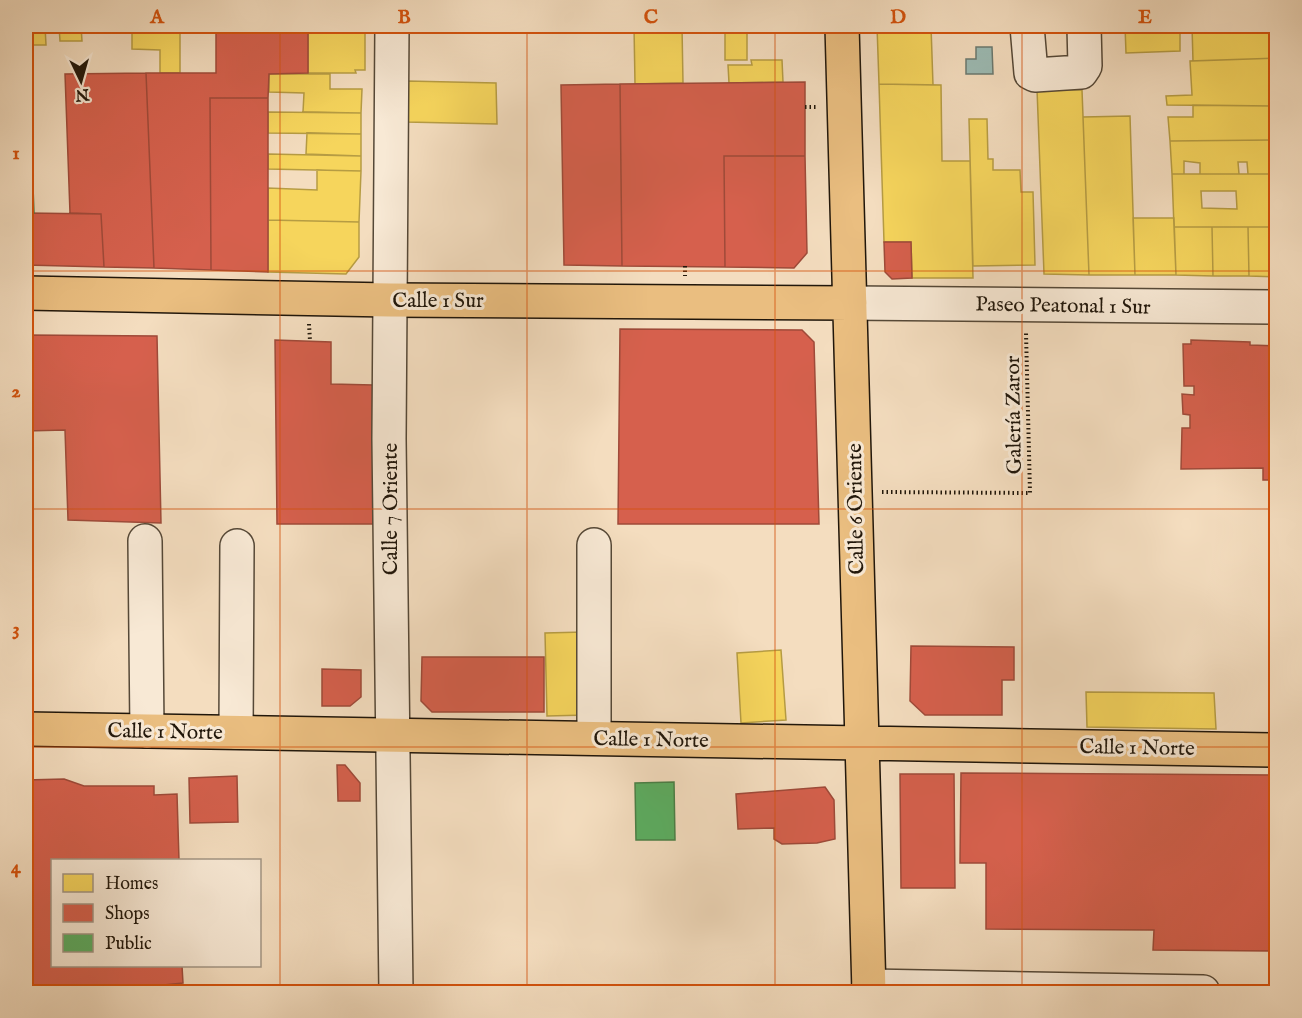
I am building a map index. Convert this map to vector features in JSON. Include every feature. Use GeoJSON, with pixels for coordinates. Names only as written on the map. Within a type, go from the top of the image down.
{"type":"FeatureCollection","features":[{"type":"Feature","properties":{"kind":"main road","name":"Calle 6 Oriente"},"geometry":{"type":"LineString","coordinates":[[842,26],[869,989]]}},
{"type":"Feature","properties":{"kind":"main road","name":"Calle 1 Sur"},"geometry":{"type":"LineString","coordinates":[[26,293],[390,300],[850,303]]}},
{"type":"Feature","properties":{"kind":"main road","name":"Calle 1 Norte"},"geometry":{"type":"LineString","coordinates":[[26,729],[1276,750]]}},
{"type":"Feature","properties":{"kind":"street","name":"Calle 7 Oriente"},"geometry":{"type":"LineString","coordinates":[[392,26],[391,735],[396,993]]}},
{"type":"Feature","properties":{"kind":"street"},"geometry":{"type":"LineString","coordinates":[[1027,26],[1029,65],[1031,73],[1035,75],[1082,72],[1085,66],[1084,26]]}},
{"type":"Feature","properties":{"kind":"street","name":"Paseo Peatonal 1 Sur"},"geometry":{"type":"LineString","coordinates":[[850,303],[1276,307]]}},
{"type":"Feature","properties":{"kind":"street"},"geometry":{"type":"LineString","coordinates":[[145,541],[147,730]]}},
{"type":"Feature","properties":{"kind":"street"},"geometry":{"type":"LineString","coordinates":[[236,732],[237,546]]}},
{"type":"Feature","properties":{"kind":"street"},"geometry":{"type":"LineString","coordinates":[[594,546],[594,738]]}},
{"type":"Feature","properties":{"kind":"street"},"geometry":{"type":"LineString","coordinates":[[869,989],[1203,993]]}},
{"type":"Feature","properties":{"kind":"path","name":"Galería Zaror"},"geometry":{"type":"LineString","coordinates":[[855,492],[1029,493],[1026,305]]}},
{"type":"Feature","properties":{"kind":"water"},"geometry":{"type":"Polygon","coordinates":[[[976,47],[992,47],[993,74],[966,74],[966,59],[976,59],[976,47]]]}},
{"type":"Feature","properties":{"kind":"building: Homes"},"geometry":{"type":"Polygon","coordinates":[[[27,26],[45,26],[46,45],[28,45],[27,26]]]}},
{"type":"Feature","properties":{"kind":"building: Homes"},"geometry":{"type":"Polygon","coordinates":[[[59,26],[81,26],[82,41],[60,41],[59,26]]]}},
{"type":"Feature","properties":{"kind":"building: Homes"},"geometry":{"type":"Polygon","coordinates":[[[98,26],[120,26],[120,30],[98,30],[98,26]]]}},
{"type":"Feature","properties":{"kind":"building: Homes"},"geometry":{"type":"Polygon","coordinates":[[[132,26],[180,26],[180,73],[160,73],[160,50],[132,49],[132,26]]]}},
{"type":"Feature","properties":{"kind":"building: Homes"},"geometry":{"type":"Polygon","coordinates":[[[201,26],[216,26],[216,29],[201,30],[201,26]]]}},
{"type":"Feature","properties":{"kind":"building: Homes"},"geometry":{"type":"Polygon","coordinates":[[[308,26],[365,26],[365,70],[355,70],[356,73],[308,73],[308,26]]]}},
{"type":"Feature","properties":{"kind":"building: Homes"},"geometry":{"type":"Polygon","coordinates":[[[634,26],[682,26],[683,83],[635,84],[634,26]]]}},
{"type":"Feature","properties":{"kind":"building: Homes"},"geometry":{"type":"Polygon","coordinates":[[[877,26],[931,26],[933,85],[879,84],[877,26]]]}},
{"type":"Feature","properties":{"kind":"building: Homes"},"geometry":{"type":"Polygon","coordinates":[[[1125,26],[1180,26],[1180,51],[1126,53],[1125,26]]]}},
{"type":"Feature","properties":{"kind":"building: Homes"},"geometry":{"type":"Polygon","coordinates":[[[1192,26],[1276,26],[1276,58],[1193,61],[1192,26]]]}},
{"type":"Feature","properties":{"kind":"building: Homes"},"geometry":{"type":"Polygon","coordinates":[[[725,28],[747,28],[747,60],[725,60],[725,28]]]}},
{"type":"Feature","properties":{"kind":"building: Homes"},"geometry":{"type":"Polygon","coordinates":[[[1276,58],[1276,106],[1167,105],[1166,96],[1192,95],[1190,61],[1276,58]]]}},
{"type":"Feature","properties":{"kind":"building: Homes"},"geometry":{"type":"Polygon","coordinates":[[[751,60],[782,60],[783,82],[729,83],[728,65],[752,65],[751,60]]]}},
{"type":"Feature","properties":{"kind":"building: Homes"},"geometry":{"type":"Polygon","coordinates":[[[269,74],[330,74],[330,89],[362,89],[361,113],[303,112],[304,93],[269,92],[269,74]]]}},
{"type":"Feature","properties":{"kind":"building: Homes"},"geometry":{"type":"Polygon","coordinates":[[[407,81],[496,83],[497,124],[406,122],[407,81]]]}},
{"type":"Feature","properties":{"kind":"building: Homes"},"geometry":{"type":"Polygon","coordinates":[[[879,84],[941,85],[942,161],[970,161],[973,278],[912,278],[911,242],[884,242],[879,84]]]}},
{"type":"Feature","properties":{"kind":"building: Homes"},"geometry":{"type":"Polygon","coordinates":[[[1037,89],[1082,90],[1089,275],[1044,274],[1037,89]]]}},
{"type":"Feature","properties":{"kind":"building: Homes"},"geometry":{"type":"Polygon","coordinates":[[[1193,105],[1276,106],[1276,140],[1170,141],[1168,117],[1193,117],[1193,105]]]}},
{"type":"Feature","properties":{"kind":"building: Homes"},"geometry":{"type":"Polygon","coordinates":[[[268,112],[361,113],[361,134],[268,133],[268,112]]]}},
{"type":"Feature","properties":{"kind":"building: Homes"},"geometry":{"type":"Polygon","coordinates":[[[1130,116],[1135,275],[1089,275],[1083,117],[1130,116]]]}},
{"type":"Feature","properties":{"kind":"building: Homes"},"geometry":{"type":"Polygon","coordinates":[[[969,119],[987,119],[988,159],[993,159],[993,170],[1020,170],[1021,192],[1033,192],[1035,265],[973,266],[969,119]]]}},
{"type":"Feature","properties":{"kind":"building: Homes"},"geometry":{"type":"Polygon","coordinates":[[[307,133],[361,134],[361,156],[306,154],[307,133]]]}},
{"type":"Feature","properties":{"kind":"building: Homes"},"geometry":{"type":"Polygon","coordinates":[[[1276,140],[1276,174],[1248,174],[1247,162],[1238,162],[1239,174],[1200,174],[1200,163],[1184,161],[1184,174],[1172,174],[1170,141],[1276,140]]]}},
{"type":"Feature","properties":{"kind":"building: Homes"},"geometry":{"type":"Polygon","coordinates":[[[268,154],[361,156],[361,171],[268,169],[268,154]]]}},
{"type":"Feature","properties":{"kind":"building: Homes"},"geometry":{"type":"Polygon","coordinates":[[[317,170],[361,171],[359,222],[268,220],[268,188],[317,190],[317,170]]]}},
{"type":"Feature","properties":{"kind":"building: Homes"},"geometry":{"type":"Polygon","coordinates":[[[1172,174],[1276,174],[1276,227],[1174,227],[1172,174]],[[1201,191],[1202,208],[1237,209],[1236,191],[1201,191]]]}},
{"type":"Feature","properties":{"kind":"building: Homes"},"geometry":{"type":"Polygon","coordinates":[[[1133,218],[1174,218],[1176,275],[1135,275],[1133,218]]]}},
{"type":"Feature","properties":{"kind":"building: Homes"},"geometry":{"type":"Polygon","coordinates":[[[268,220],[359,222],[359,257],[346,274],[268,272],[268,220]]]}},
{"type":"Feature","properties":{"kind":"building: Homes"},"geometry":{"type":"Polygon","coordinates":[[[1174,227],[1212,227],[1213,276],[1176,275],[1174,227]]]}},
{"type":"Feature","properties":{"kind":"building: Homes"},"geometry":{"type":"Polygon","coordinates":[[[1212,227],[1248,227],[1249,276],[1213,276],[1212,227]]]}},
{"type":"Feature","properties":{"kind":"building: Homes"},"geometry":{"type":"Polygon","coordinates":[[[1248,227],[1276,227],[1276,277],[1249,276],[1248,227]]]}},
{"type":"Feature","properties":{"kind":"building: Homes"},"geometry":{"type":"Polygon","coordinates":[[[584,632],[587,715],[547,716],[545,633],[584,632]]]}},
{"type":"Feature","properties":{"kind":"building: Homes"},"geometry":{"type":"Polygon","coordinates":[[[781,650],[786,720],[741,723],[737,653],[781,650]]]}},
{"type":"Feature","properties":{"kind":"building: Homes"},"geometry":{"type":"Polygon","coordinates":[[[1086,692],[1214,693],[1216,729],[1087,727],[1086,692]]]}},
{"type":"Feature","properties":{"kind":"building: Shops"},"geometry":{"type":"Polygon","coordinates":[[[216,26],[308,26],[308,73],[269,74],[268,98],[210,98],[211,270],[154,268],[146,73],[216,73],[216,26]]]}},
{"type":"Feature","properties":{"kind":"building: Shops"},"geometry":{"type":"Polygon","coordinates":[[[146,73],[154,268],[104,267],[101,214],[70,213],[65,74],[146,73]]]}},
{"type":"Feature","properties":{"kind":"building: Shops"},"geometry":{"type":"Polygon","coordinates":[[[805,82],[805,156],[724,156],[725,267],[622,266],[620,84],[805,82]]]}},
{"type":"Feature","properties":{"kind":"building: Shops"},"geometry":{"type":"Polygon","coordinates":[[[620,84],[622,266],[564,265],[561,85],[620,84]]]}},
{"type":"Feature","properties":{"kind":"building: Shops"},"geometry":{"type":"Polygon","coordinates":[[[210,98],[268,98],[268,272],[211,270],[210,98]]]}},
{"type":"Feature","properties":{"kind":"building: Shops"},"geometry":{"type":"Polygon","coordinates":[[[724,156],[805,156],[807,253],[794,268],[725,267],[724,156]]]}},
{"type":"Feature","properties":{"kind":"building: Shops"},"geometry":{"type":"Polygon","coordinates":[[[26,213],[101,214],[104,267],[26,265],[26,213]]]}},
{"type":"Feature","properties":{"kind":"building: Shops"},"geometry":{"type":"Polygon","coordinates":[[[884,242],[911,242],[912,278],[892,279],[885,272],[884,242]]]}},
{"type":"Feature","properties":{"kind":"building: Shops"},"geometry":{"type":"Polygon","coordinates":[[[620,329],[802,330],[814,342],[819,524],[618,524],[620,329]]]}},
{"type":"Feature","properties":{"kind":"building: Shops"},"geometry":{"type":"Polygon","coordinates":[[[26,335],[157,336],[161,523],[68,520],[65,430],[26,431],[26,335]]]}},
{"type":"Feature","properties":{"kind":"building: Shops"},"geometry":{"type":"Polygon","coordinates":[[[275,340],[331,342],[331,384],[373,385],[373,524],[277,524],[275,340]]]}},
{"type":"Feature","properties":{"kind":"building: Shops"},"geometry":{"type":"Polygon","coordinates":[[[1191,340],[1250,342],[1250,345],[1276,346],[1276,480],[1263,480],[1263,468],[1181,469],[1182,428],[1190,428],[1190,415],[1183,414],[1182,394],[1194,395],[1194,386],[1184,386],[1183,344],[1191,344],[1191,340]]]}},
{"type":"Feature","properties":{"kind":"building: Shops"},"geometry":{"type":"Polygon","coordinates":[[[911,646],[1014,647],[1014,680],[1002,680],[1002,715],[925,715],[910,701],[911,646]]]}},
{"type":"Feature","properties":{"kind":"building: Shops"},"geometry":{"type":"Polygon","coordinates":[[[422,657],[544,657],[544,712],[432,712],[421,701],[422,657]]]}},
{"type":"Feature","properties":{"kind":"building: Shops"},"geometry":{"type":"Polygon","coordinates":[[[322,669],[361,670],[361,697],[350,706],[322,706],[322,669]]]}},
{"type":"Feature","properties":{"kind":"building: Shops"},"geometry":{"type":"Polygon","coordinates":[[[27,679],[29,715],[26,715],[27,679]]]}},
{"type":"Feature","properties":{"kind":"building: Shops"},"geometry":{"type":"Polygon","coordinates":[[[337,765],[345,765],[360,783],[360,801],[338,801],[337,765]]]}},
{"type":"Feature","properties":{"kind":"building: Shops"},"geometry":{"type":"Polygon","coordinates":[[[961,773],[1276,775],[1276,951],[1153,950],[1154,930],[986,929],[986,863],[960,863],[961,773]]]}},
{"type":"Feature","properties":{"kind":"building: Shops"},"geometry":{"type":"Polygon","coordinates":[[[900,774],[954,774],[955,888],[901,888],[900,774]]]}},
{"type":"Feature","properties":{"kind":"building: Shops"},"geometry":{"type":"Polygon","coordinates":[[[237,776],[238,822],[190,823],[189,778],[237,776]]]}},
{"type":"Feature","properties":{"kind":"building: Shops"},"geometry":{"type":"Polygon","coordinates":[[[64,779],[84,786],[154,786],[154,795],[177,794],[179,859],[51,859],[51,967],[182,967],[183,983],[144,987],[144,991],[134,992],[26,992],[26,780],[64,779]]]}},
{"type":"Feature","properties":{"kind":"building: Shops"},"geometry":{"type":"Polygon","coordinates":[[[825,787],[834,800],[835,839],[817,843],[782,844],[774,839],[774,828],[738,829],[736,794],[825,787]]]}},
{"type":"Feature","properties":{"kind":"building: Public"},"geometry":{"type":"Polygon","coordinates":[[[27,26],[34,213],[26,213],[27,26]]]}},
{"type":"Feature","properties":{"kind":"building: Public"},"geometry":{"type":"Polygon","coordinates":[[[674,782],[675,840],[636,840],[635,783],[674,782]]]}}]}
